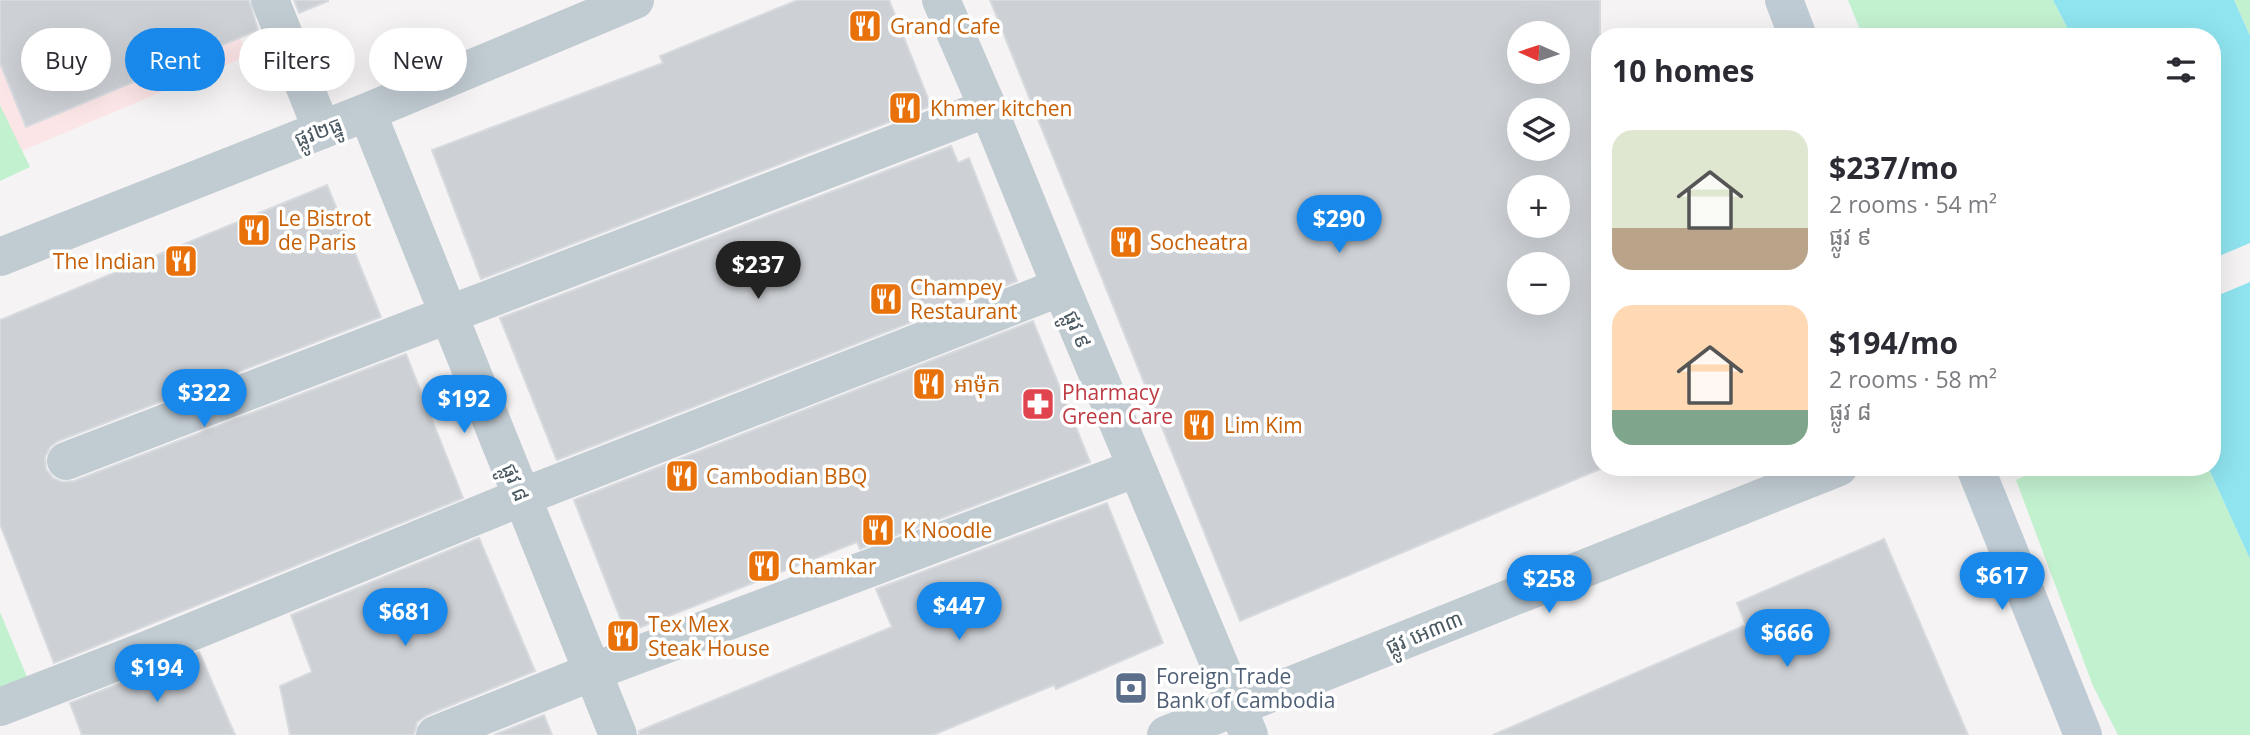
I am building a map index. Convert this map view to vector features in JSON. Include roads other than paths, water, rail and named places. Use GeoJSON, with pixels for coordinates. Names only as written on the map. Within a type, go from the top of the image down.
{"type":"FeatureCollection","features":[{"type":"Feature","properties":{"kind":"main road"},"geometry":{"type":"LineString","coordinates":[[1784,0],[1795,28]]}},
{"type":"Feature","properties":{"kind":"main road"},"geometry":{"type":"LineString","coordinates":[[1979,476],[2083,735]]}},
{"type":"Feature","properties":{"kind":"street"},"geometry":{"type":"LineString","coordinates":[[270,0],[322,130]]}},
{"type":"Feature","properties":{"kind":"street","name":"ផ្លូវ២ធ្នូ"},"geometry":{"type":"LineString","coordinates":[[0,257],[322,130],[635,0]]}},
{"type":"Feature","properties":{"kind":"street","name":"ផ្លូវ ៩"},"geometry":{"type":"LineString","coordinates":[[941,0],[1244,721]]}},
{"type":"Feature","properties":{"kind":"street"},"geometry":{"type":"LineString","coordinates":[[66,461],[988,108]]}},
{"type":"Feature","properties":{"kind":"street","name":"ផ្លូវ ៨"},"geometry":{"type":"LineString","coordinates":[[366,112],[618,735]]}},
{"type":"Feature","properties":{"kind":"street"},"geometry":{"type":"LineString","coordinates":[[0,707],[522,497],[1061,287]]}},
{"type":"Feature","properties":{"kind":"street"},"geometry":{"type":"LineString","coordinates":[[435,735],[593,672],[1137,468]]}},
{"type":"Feature","properties":{"kind":"street","name":"ផ្លូវ អេ៣៣"},"geometry":{"type":"LineString","coordinates":[[1166,735],[1244,721],[1818,476]]}},
{"type":"Feature","properties":{"kind":"water"},"geometry":{"type":"Polygon","coordinates":[[[2053,0],[2234,0],[2250,36],[2250,559],[2212,476],[2221,476],[2221,28],[2067,28],[2053,0]]]}},
{"type":"Feature","properties":{"kind":"place","name":"Grand Cafe"},"geometry":{"type":"Point","coordinates":[865,26]}},
{"type":"Feature","properties":{"kind":"place","name":"Khmer kitchen"},"geometry":{"type":"Point","coordinates":[905,108]}},
{"type":"Feature","properties":{"kind":"place","name":"Le Bistrot de Paris"},"geometry":{"type":"Point","coordinates":[254,230]}},
{"type":"Feature","properties":{"kind":"place","name":"Socheatra"},"geometry":{"type":"Point","coordinates":[1126,242]}},
{"type":"Feature","properties":{"kind":"place","name":"The Indian"},"geometry":{"type":"Point","coordinates":[181,261]}},
{"type":"Feature","properties":{"kind":"place","name":"Champey Restaurant"},"geometry":{"type":"Point","coordinates":[886,299]}},
{"type":"Feature","properties":{"kind":"place","name":"អាម៉ុក"},"geometry":{"type":"Point","coordinates":[929,384]}},
{"type":"Feature","properties":{"kind":"place","name":"Pharmacy Green Care"},"geometry":{"type":"Point","coordinates":[1038,404]}},
{"type":"Feature","properties":{"kind":"place","name":"Lim Kim"},"geometry":{"type":"Point","coordinates":[1199,425]}},
{"type":"Feature","properties":{"kind":"place","name":"Cambodian BBQ"},"geometry":{"type":"Point","coordinates":[682,476]}},
{"type":"Feature","properties":{"kind":"place","name":"K Noodle"},"geometry":{"type":"Point","coordinates":[878,530]}},
{"type":"Feature","properties":{"kind":"place","name":"Chamkar"},"geometry":{"type":"Point","coordinates":[764,566]}},
{"type":"Feature","properties":{"kind":"place","name":"Tex Mex Steak House"},"geometry":{"type":"Point","coordinates":[623,636]}},
{"type":"Feature","properties":{"kind":"place","name":"Foreign Trade Bank of Cambodia"},"geometry":{"type":"Point","coordinates":[1131,688]}}]}
